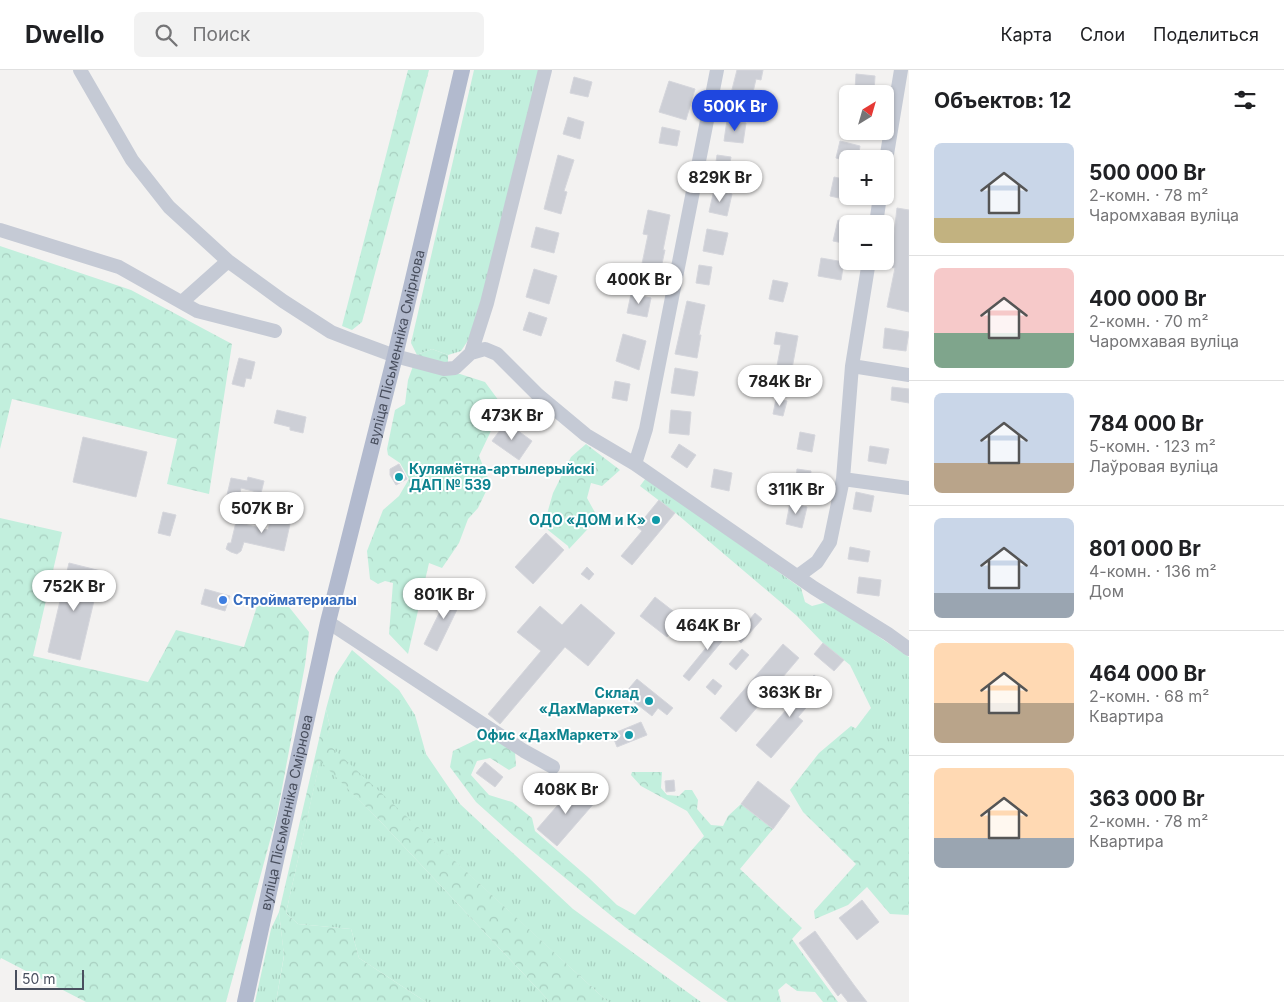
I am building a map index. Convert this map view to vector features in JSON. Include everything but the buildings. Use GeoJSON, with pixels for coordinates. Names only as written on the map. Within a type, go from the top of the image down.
{"type":"FeatureCollection","features":[{"type":"Feature","properties":{"kind":"main road","name":"вуліца Пісьменніка Смірнова"},"geometry":{"type":"LineString","coordinates":[[245,1002],[328,622],[395,356],[462,70]]}},
{"type":"Feature","properties":{"kind":"street"},"geometry":{"type":"LineString","coordinates":[[80,70],[132,160],[170,208],[228,261],[283,301],[331,332],[395,356],[444,368],[455,368],[471,353],[486,349],[497,354],[538,395],[586,435],[635,464],[814,588],[909,649]]}},
{"type":"Feature","properties":{"kind":"street"},"geometry":{"type":"LineString","coordinates":[[471,353],[487,303],[545,70]]}},
{"type":"Feature","properties":{"kind":"street"},"geometry":{"type":"LineString","coordinates":[[635,464],[646,429],[717,70]]}},
{"type":"Feature","properties":{"kind":"street"},"geometry":{"type":"LineString","coordinates":[[888,150],[901,70]]}},
{"type":"Feature","properties":{"kind":"street"},"geometry":{"type":"LineString","coordinates":[[0,230],[119,267],[197,311],[275,330]]}},
{"type":"Feature","properties":{"kind":"street"},"geometry":{"type":"LineString","coordinates":[[182,302],[228,261]]}},
{"type":"Feature","properties":{"kind":"street"},"geometry":{"type":"LineString","coordinates":[[798,576],[817,562],[830,542],[843,479],[852,366],[868,270]]}},
{"type":"Feature","properties":{"kind":"street"},"geometry":{"type":"LineString","coordinates":[[852,366],[909,374]]}},
{"type":"Feature","properties":{"kind":"street"},"geometry":{"type":"LineString","coordinates":[[843,479],[909,488]]}},
{"type":"Feature","properties":{"kind":"street"},"geometry":{"type":"LineString","coordinates":[[328,622],[524,751],[553,767]]}},
{"type":"Feature","properties":{"kind":"green space"},"geometry":{"type":"Polygon","coordinates":[[[408,70],[429,70],[362,322],[352,330],[342,326],[408,70]]]}},
{"type":"Feature","properties":{"kind":"green space"},"geometry":{"type":"Polygon","coordinates":[[[474,70],[540,70],[486,284],[469,339],[461,351],[448,355],[432,349],[417,355],[411,343],[474,70]]]}},
{"type":"Feature","properties":{"kind":"green space"},"geometry":{"type":"Polygon","coordinates":[[[0,246],[131,290],[232,344],[209,494],[167,484],[177,439],[12,399],[0,449],[0,246]]]}},
{"type":"Feature","properties":{"kind":"green space"},"geometry":{"type":"Polygon","coordinates":[[[432,349],[448,355],[448,374],[460,374],[485,382],[499,401],[490,433],[479,456],[490,483],[478,508],[468,519],[459,543],[442,568],[429,563],[408,654],[389,634],[393,583],[385,581],[378,584],[370,579],[367,551],[383,510],[399,496],[409,479],[400,463],[388,455],[387,449],[395,410],[405,404],[408,380],[417,355],[432,349]]]}},
{"type":"Feature","properties":{"kind":"green space"},"geometry":{"type":"Polygon","coordinates":[[[586,444],[620,470],[602,486],[591,483],[587,498],[598,518],[569,549],[568,546],[548,530],[547,514],[553,493],[571,457],[586,444]]]}},
{"type":"Feature","properties":{"kind":"green space"},"geometry":{"type":"Polygon","coordinates":[[[646,478],[801,588],[805,602],[812,606],[827,602],[909,657],[909,916],[893,869],[840,749],[871,708],[850,665],[823,643],[797,616],[678,515],[640,486],[646,478]]]}},
{"type":"Feature","properties":{"kind":"green space"},"geometry":{"type":"Polygon","coordinates":[[[0,518],[62,532],[33,656],[148,682],[176,630],[244,647],[258,603],[289,607],[309,632],[305,665],[277,815],[226,1002],[86,1002],[1,958],[0,960],[0,518]]]}},
{"type":"Feature","properties":{"kind":"green space"},"geometry":{"type":"Polygon","coordinates":[[[352,650],[399,690],[415,715],[426,754],[460,804],[573,909],[701,1002],[608,1002],[325,742],[330,727],[326,709],[335,676],[352,650]]]}},
{"type":"Feature","properties":{"kind":"green space"},"geometry":{"type":"Polygon","coordinates":[[[326,709],[330,727],[326,742],[608,1002],[550,1002],[380,821],[320,761],[286,913],[298,924],[351,929],[359,958],[426,1002],[276,1002],[284,956],[279,912],[326,709]]]}},
{"type":"Feature","properties":{"kind":"green space"},"geometry":{"type":"Polygon","coordinates":[[[851,726],[893,748],[909,772],[908,915],[890,914],[867,887],[848,905],[815,919],[814,911],[856,864],[803,812],[790,790],[819,753],[851,726]]]}},
{"type":"Feature","properties":{"kind":"green space"},"geometry":{"type":"Polygon","coordinates":[[[484,736],[497,738],[515,752],[516,766],[509,770],[490,758],[477,761],[471,775],[489,795],[512,802],[532,818],[535,831],[617,905],[635,915],[704,836],[687,811],[641,786],[631,775],[632,772],[662,772],[661,788],[667,795],[679,796],[685,790],[692,790],[698,800],[697,809],[711,825],[723,826],[728,816],[741,804],[773,829],[740,869],[802,928],[792,939],[838,1002],[823,1002],[815,992],[797,991],[786,983],[778,990],[781,1002],[728,1002],[625,927],[514,836],[476,802],[450,767],[453,751],[484,736]]]}},
{"type":"Feature","properties":{"kind":"green space"},"geometry":{"type":"Polygon","coordinates":[[[320,760],[550,1002],[426,1002],[359,958],[351,929],[298,924],[286,913],[320,760]]]}},
{"type":"Feature","properties":{"kind":"green space"},"geometry":{"type":"Polygon","coordinates":[[[279,912],[284,955],[276,1002],[255,1002],[271,929],[279,912]]]}},
{"type":"Feature","properties":{"kind":"place","name":"Кулямётна-артылерыйскі ДАП № 539"},"geometry":{"type":"Point","coordinates":[399,477]}},
{"type":"Feature","properties":{"kind":"place","name":"ОДО «ДОМ и К»"},"geometry":{"type":"Point","coordinates":[656,520]}},
{"type":"Feature","properties":{"kind":"place","name":"Стройматериалы"},"geometry":{"type":"Point","coordinates":[223,600]}},
{"type":"Feature","properties":{"kind":"place","name":"Склад «ДахМаркет»"},"geometry":{"type":"Point","coordinates":[649,701]}},
{"type":"Feature","properties":{"kind":"place","name":"Офис «ДахМаркет»"},"geometry":{"type":"Point","coordinates":[629,735]}}]}
